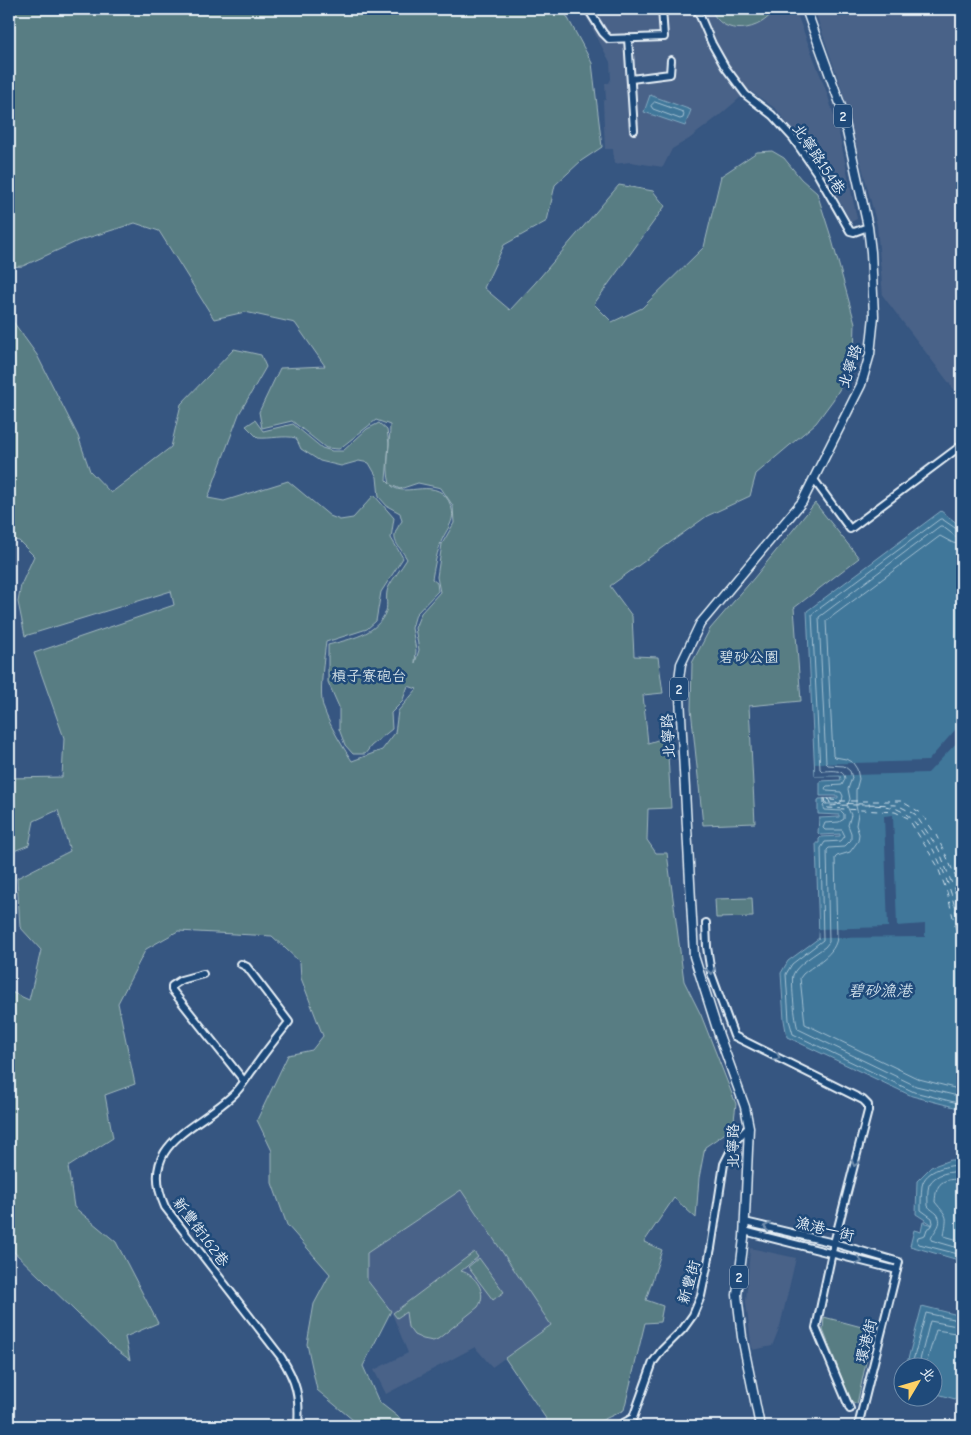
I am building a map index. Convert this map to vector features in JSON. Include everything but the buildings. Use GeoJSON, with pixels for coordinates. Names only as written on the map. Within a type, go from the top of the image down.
{"type":"FeatureCollection","features":[{"type":"Feature","properties":{"kind":"main road","name":"北寧路"},"geometry":{"type":"LineString","coordinates":[[760,1426],[742,1337],[737,1295],[745,1222],[749,1126],[745,1107],[719,1035],[694,956],[679,671],[700,624],[794,514],[815,481],[861,385],[870,354],[874,316],[868,227],[842,109],[806,9]]}},
{"type":"Feature","properties":{"kind":"street"},"geometry":{"type":"LineString","coordinates":[[588,9],[603,33],[609,38],[664,36],[662,9]]}},
{"type":"Feature","properties":{"kind":"street","name":"北寧路154巷"},"geometry":{"type":"LineString","coordinates":[[697,9],[712,44],[725,67],[746,95],[772,115],[793,138],[817,173],[850,231],[854,232],[868,227]]}},
{"type":"Feature","properties":{"kind":"street"},"geometry":{"type":"LineString","coordinates":[[628,38],[634,130]]}},
{"type":"Feature","properties":{"kind":"street"},"geometry":{"type":"LineString","coordinates":[[631,80],[670,74],[671,60]]}},
{"type":"Feature","properties":{"kind":"street"},"geometry":{"type":"LineString","coordinates":[[815,481],[850,529],[962,445]]}},
{"type":"Feature","properties":{"kind":"street"},"geometry":{"type":"LineString","coordinates":[[706,923],[711,973],[734,1036],[863,1100],[868,1105],[834,1243],[816,1328],[850,1409]]}},
{"type":"Feature","properties":{"kind":"street","name":"新豐街162巷"},"geometry":{"type":"LineString","coordinates":[[241,964],[247,967],[289,1022],[234,1094],[170,1142],[161,1161],[157,1179],[158,1193],[165,1207],[281,1356],[297,1388],[300,1404],[298,1426]]}},
{"type":"Feature","properties":{"kind":"street"},"geometry":{"type":"LineString","coordinates":[[203,974],[176,982],[172,986],[172,990],[244,1081]]}},
{"type":"Feature","properties":{"kind":"street","name":"新豐街"},"geometry":{"type":"LineString","coordinates":[[618,1426],[633,1418],[654,1362],[662,1350],[683,1329],[693,1315],[701,1296],[724,1164],[736,1140],[749,1126]]}},
{"type":"Feature","properties":{"kind":"street","name":"漁港一街"},"geometry":{"type":"LineString","coordinates":[[745,1222],[834,1243],[899,1262]]}},
{"type":"Feature","properties":{"kind":"street","name":"漁港一街"},"geometry":{"type":"LineString","coordinates":[[744,1231],[897,1270]]}},
{"type":"Feature","properties":{"kind":"street","name":"環港街"},"geometry":{"type":"LineString","coordinates":[[858,1426],[899,1262]]}},
{"type":"Feature","properties":{"kind":"shaded area"},"geometry":{"type":"Polygon","coordinates":[[[582,9],[795,9],[827,93],[839,133],[857,219],[851,222],[821,167],[776,109],[749,90],[689,139],[672,149],[663,167],[630,162],[614,164],[613,149],[605,149],[603,101],[606,99],[605,83],[609,83],[611,79],[610,62],[582,9]]]}},
{"type":"Feature","properties":{"kind":"shaded area"},"geometry":{"type":"Polygon","coordinates":[[[814,9],[962,9],[962,400],[883,296],[877,225],[842,90],[814,9]]]}},
{"type":"Feature","properties":{"kind":"shaded area"},"geometry":{"type":"Polygon","coordinates":[[[461,1190],[551,1325],[492,1367],[475,1347],[386,1394],[374,1370],[408,1353],[391,1311],[367,1280],[367,1253],[461,1190]]]}},
{"type":"Feature","properties":{"kind":"shaded area"},"geometry":{"type":"Polygon","coordinates":[[[750,1248],[796,1258],[780,1326],[772,1346],[752,1350],[746,1302],[750,1248]]]}},
{"type":"Feature","properties":{"kind":"green space","name":"槓子寮砲台"},"geometry":{"type":"Polygon","coordinates":[[[9,9],[563,9],[592,63],[602,147],[581,161],[555,185],[547,221],[504,245],[484,288],[510,310],[619,185],[653,191],[665,206],[594,304],[612,322],[642,308],[704,247],[721,176],[757,152],[772,151],[784,158],[801,179],[817,193],[855,323],[854,356],[845,380],[816,423],[756,474],[750,496],[707,516],[610,586],[632,616],[634,656],[658,657],[663,693],[643,695],[648,743],[667,737],[671,808],[648,809],[647,840],[656,853],[667,853],[684,981],[701,1015],[736,1104],[733,1128],[705,1147],[699,1178],[696,1218],[674,1198],[644,1242],[662,1250],[646,1300],[663,1306],[660,1322],[645,1323],[624,1410],[590,1426],[551,1426],[505,1358],[551,1325],[461,1190],[367,1253],[367,1280],[391,1311],[363,1366],[379,1402],[402,1420],[402,1426],[357,1426],[353,1420],[317,1390],[307,1344],[314,1304],[330,1274],[287,1225],[272,1183],[272,1151],[257,1120],[288,1055],[312,1050],[323,1036],[301,978],[300,962],[272,936],[178,931],[146,949],[118,1003],[135,1084],[105,1095],[113,1138],[68,1167],[74,1207],[116,1242],[158,1323],[125,1337],[130,1360],[110,1345],[9,1247],[9,991],[29,1000],[41,950],[20,927],[17,878],[70,851],[58,810],[34,821],[29,845],[9,853],[9,778],[62,777],[64,738],[34,653],[174,605],[171,591],[25,636],[18,602],[21,585],[34,556],[19,541],[9,539],[9,316],[37,355],[78,436],[90,471],[111,493],[171,447],[181,404],[234,349],[261,355],[266,367],[239,414],[208,498],[224,501],[288,481],[330,516],[340,520],[353,518],[374,495],[394,518],[391,538],[403,558],[381,592],[376,621],[367,629],[326,642],[322,672],[323,708],[334,732],[352,761],[382,750],[395,733],[398,711],[417,689],[408,686],[402,702],[391,713],[392,729],[371,746],[365,754],[353,754],[345,745],[339,729],[339,707],[328,682],[328,645],[362,635],[376,626],[382,619],[387,608],[388,588],[407,559],[397,545],[395,537],[395,533],[402,521],[400,513],[387,506],[379,497],[377,477],[369,463],[359,461],[341,466],[320,461],[301,449],[296,438],[258,438],[246,426],[255,420],[263,431],[293,424],[322,448],[332,451],[343,451],[367,429],[379,423],[387,430],[389,444],[390,425],[376,420],[339,449],[326,448],[292,421],[262,428],[259,412],[280,368],[325,366],[295,323],[245,312],[214,319],[159,231],[135,223],[78,241],[23,266],[9,267],[9,9]],[[389,449],[386,480],[390,484],[388,470],[389,449]],[[418,483],[400,489],[391,485],[397,489],[404,490],[430,489],[438,491],[446,496],[452,512],[451,522],[442,540],[435,562],[432,579],[437,583],[438,591],[416,614],[412,628],[416,650],[415,663],[419,650],[415,628],[421,613],[440,592],[437,577],[442,544],[454,523],[453,506],[441,488],[418,483]]]}},
{"type":"Feature","properties":{"kind":"green space"},"geometry":{"type":"Polygon","coordinates":[[[711,9],[775,9],[761,23],[751,27],[732,28],[716,18],[711,9]]]}},
{"type":"Feature","properties":{"kind":"green space","name":"碧砂公園"},"geometry":{"type":"Polygon","coordinates":[[[815,503],[859,558],[794,608],[801,701],[749,706],[755,823],[703,825],[691,709],[692,663],[710,629],[815,503]]]}},
{"type":"Feature","properties":{"kind":"green space"},"geometry":{"type":"Polygon","coordinates":[[[752,898],[753,917],[716,918],[715,899],[752,898]]]}},
{"type":"Feature","properties":{"kind":"green space"},"geometry":{"type":"Polygon","coordinates":[[[474,1252],[478,1257],[461,1271],[471,1276],[479,1285],[482,1296],[478,1307],[438,1339],[433,1341],[414,1335],[408,1327],[406,1312],[397,1318],[393,1313],[474,1252]]]}},
{"type":"Feature","properties":{"kind":"green space"},"geometry":{"type":"Polygon","coordinates":[[[479,1258],[504,1292],[493,1300],[468,1267],[479,1258]]]}},
{"type":"Feature","properties":{"kind":"green space"},"geometry":{"type":"Polygon","coordinates":[[[824,1317],[873,1330],[857,1404],[851,1401],[823,1330],[824,1317]]]}},
{"type":"Feature","properties":{"kind":"water"},"geometry":{"type":"Polygon","coordinates":[[[650,95],[691,110],[685,126],[644,112],[650,95]]]}},
{"type":"Feature","properties":{"kind":"water","name":"碧砂漁港"},"geometry":{"type":"Polygon","coordinates":[[[941,511],[962,527],[962,1109],[912,1096],[787,1037],[781,973],[788,961],[819,938],[816,843],[819,843],[821,837],[840,836],[840,834],[820,835],[818,833],[819,818],[839,817],[839,815],[818,814],[819,799],[838,798],[838,796],[820,796],[820,781],[841,780],[840,776],[815,776],[807,611],[941,511]]]}},
{"type":"Feature","properties":{"kind":"water"},"geometry":{"type":"Polygon","coordinates":[[[950,1160],[962,1160],[962,1261],[910,1246],[914,1230],[921,1232],[923,1222],[933,1225],[916,1214],[917,1181],[931,1167],[950,1160]]]}},
{"type":"Feature","properties":{"kind":"water"},"geometry":{"type":"Polygon","coordinates":[[[922,1306],[962,1316],[962,1401],[944,1396],[944,1358],[908,1358],[922,1306]]]}},
{"type":"Feature","properties":{"kind":"pier"},"geometry":{"type":"Polygon","coordinates":[[[962,722],[962,737],[928,773],[815,776],[815,764],[928,761],[962,722]]]}},
{"type":"Feature","properties":{"kind":"pier"},"geometry":{"type":"Polygon","coordinates":[[[893,815],[897,926],[925,924],[925,937],[819,938],[818,929],[888,927],[884,816],[893,815]]]}},
{"type":"Feature","properties":{"kind":"ferry route"},"geometry":{"type":"LineString","coordinates":[[824,798],[824,804],[828,808],[895,812],[908,818],[937,865],[947,892],[962,955]]}},
{"type":"Feature","properties":{"kind":"ferry route"},"geometry":{"type":"LineString","coordinates":[[825,798],[829,806],[864,805],[891,807],[905,813],[911,819],[930,844],[943,870],[956,910],[962,938]]}},
{"type":"Feature","properties":{"kind":"ferry route"},"geometry":{"type":"LineString","coordinates":[[828,798],[830,803],[897,805],[915,814],[939,850],[962,910]]}},
{"type":"Feature","properties":{"kind":"ferry route"},"geometry":{"type":"LineString","coordinates":[[831,798],[831,800],[841,801],[901,801],[921,813],[936,835],[962,892]]}}]}
